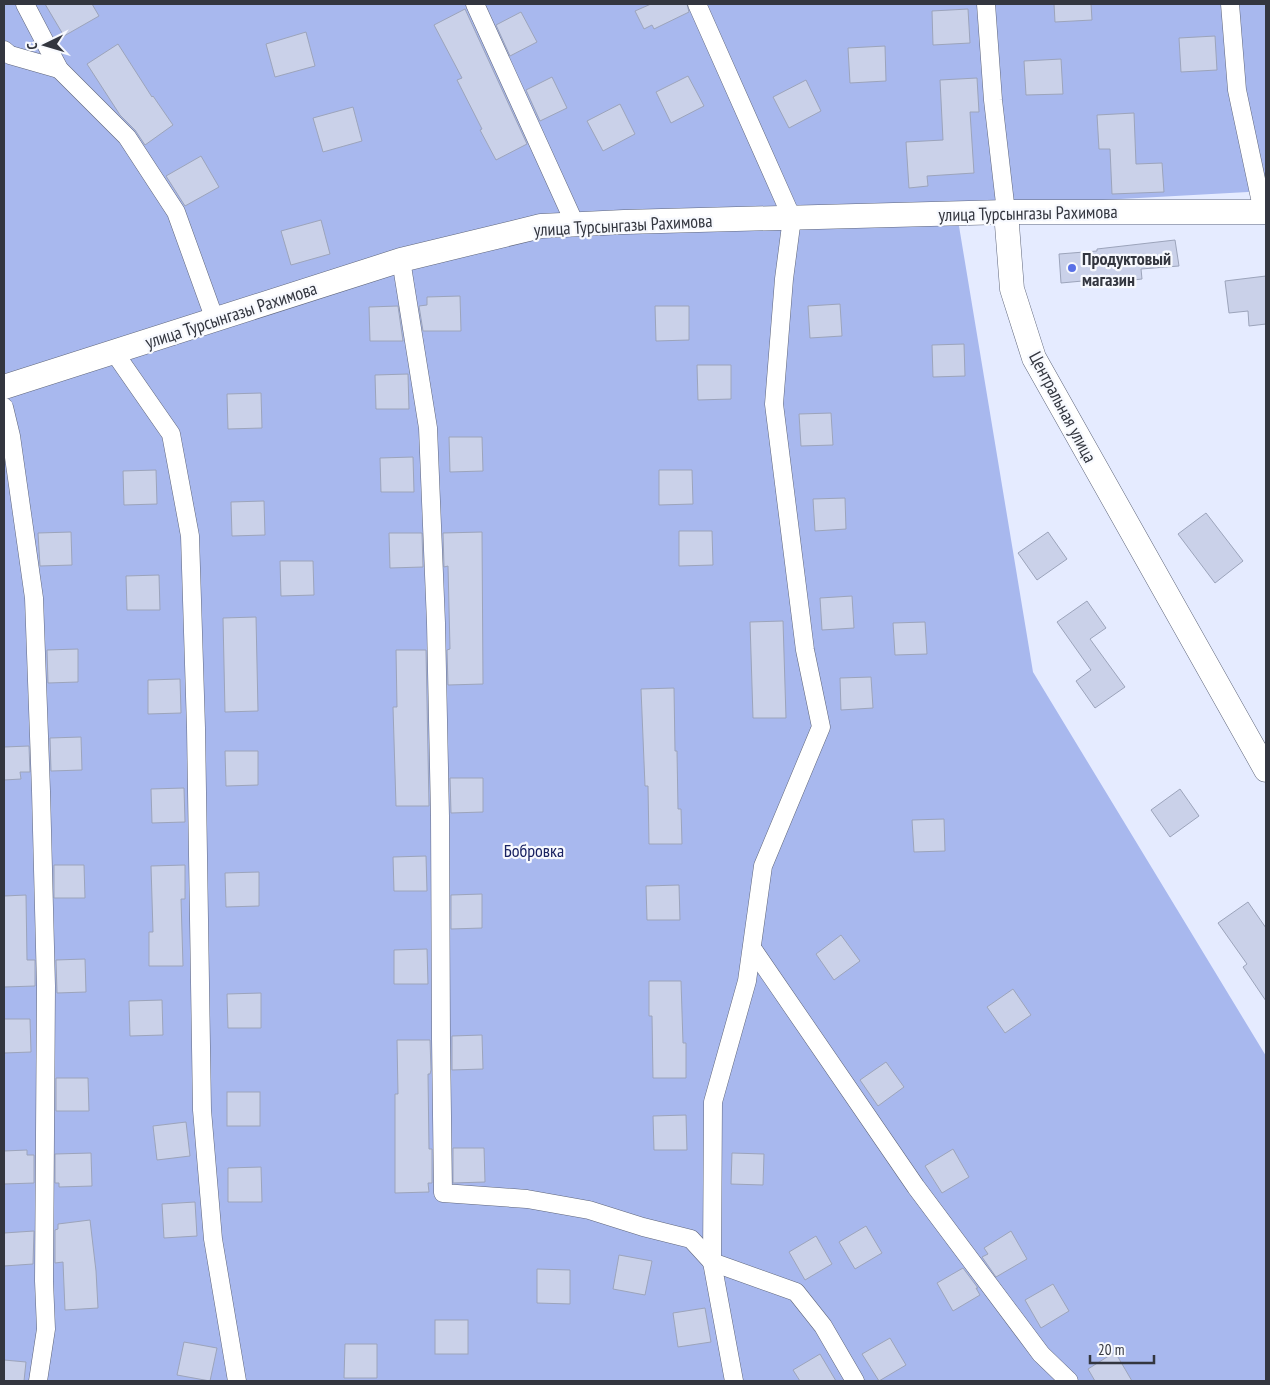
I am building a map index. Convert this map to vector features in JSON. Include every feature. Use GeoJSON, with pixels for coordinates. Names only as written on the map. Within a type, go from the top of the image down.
{"type":"FeatureCollection","features":[{"type":"Feature","properties":{"kind":"street"},"geometry":{"type":"LineString","coordinates":[[25,4],[59,69],[126,137],[176,212],[215,320]]}},
{"type":"Feature","properties":{"kind":"street"},"geometry":{"type":"LineString","coordinates":[[475,4],[575,224]]}},
{"type":"Feature","properties":{"kind":"street"},"geometry":{"type":"LineString","coordinates":[[697,4],[792,218],[784,279],[774,404],[805,650],[821,727],[763,866],[747,980],[713,1102],[712,1262],[734,1381]]}},
{"type":"Feature","properties":{"kind":"street","name":"Центральная улица"},"geometry":{"type":"LineString","coordinates":[[986,4],[993,100],[1006,212],[1012,289],[1034,358],[1266,770]]}},
{"type":"Feature","properties":{"kind":"street"},"geometry":{"type":"LineString","coordinates":[[1230,4],[1236,90],[1264,212]]}},
{"type":"Feature","properties":{"kind":"street"},"geometry":{"type":"LineString","coordinates":[[4,50],[10,55],[59,69]]}},
{"type":"Feature","properties":{"kind":"street","name":"улица Турсынгазы Рахимова"},"geometry":{"type":"LineString","coordinates":[[4,387],[402,260],[541,226],[624,222],[1006,212],[1264,212]]}},
{"type":"Feature","properties":{"kind":"street"},"geometry":{"type":"LineString","coordinates":[[402,260],[428,428],[436,623],[440,816],[443,1193],[526,1199],[589,1210],[643,1227],[691,1239],[712,1262],[796,1292],[823,1326],[855,1381]]}},
{"type":"Feature","properties":{"kind":"street"},"geometry":{"type":"LineString","coordinates":[[114,352],[171,434],[190,536],[196,738],[202,1110],[213,1238],[237,1381]]}},
{"type":"Feature","properties":{"kind":"street"},"geometry":{"type":"LineString","coordinates":[[4,407],[11,436],[34,598],[41,791],[46,986],[44,1281],[46,1330],[38,1381]]}},
{"type":"Feature","properties":{"kind":"street"},"geometry":{"type":"LineString","coordinates":[[752,948],[916,1187],[1042,1354],[1069,1381]]}},
{"type":"Feature","properties":{"kind":"green space","name":"Бобровка"},"geometry":{"type":"Polygon","coordinates":[[[4,4],[1266,4],[1266,191],[956,208],[1033,672],[1266,1056],[1266,1381],[4,1381],[4,4]]]}},
{"type":"Feature","properties":{"kind":"building"},"geometry":{"type":"Polygon","coordinates":[[[45,4],[92,4],[99,16],[64,36],[45,4]]]}},
{"type":"Feature","properties":{"kind":"building"},"geometry":{"type":"Polygon","coordinates":[[[651,4],[687,4],[689,12],[654,29],[652,25],[644,29],[635,11],[651,4]]]}},
{"type":"Feature","properties":{"kind":"building"},"geometry":{"type":"Polygon","coordinates":[[[1054,4],[1091,4],[1092,20],[1055,22],[1054,4]]]}},
{"type":"Feature","properties":{"kind":"building"},"geometry":{"type":"Polygon","coordinates":[[[465,9],[527,144],[496,160],[457,80],[462,78],[434,25],[465,9]]]}},
{"type":"Feature","properties":{"kind":"building"},"geometry":{"type":"Polygon","coordinates":[[[968,9],[970,43],[933,45],[932,11],[968,9]]]}},
{"type":"Feature","properties":{"kind":"building"},"geometry":{"type":"Polygon","coordinates":[[[521,12],[537,42],[510,56],[496,25],[521,12]]]}},
{"type":"Feature","properties":{"kind":"building"},"geometry":{"type":"Polygon","coordinates":[[[306,32],[315,66],[275,77],[266,44],[306,32]]]}},
{"type":"Feature","properties":{"kind":"building"},"geometry":{"type":"Polygon","coordinates":[[[1215,36],[1217,70],[1181,72],[1179,38],[1215,36]]]}},
{"type":"Feature","properties":{"kind":"building"},"geometry":{"type":"Polygon","coordinates":[[[118,44],[152,97],[173,125],[145,145],[135,130],[120,115],[87,64],[118,44]]]}},
{"type":"Feature","properties":{"kind":"building"},"geometry":{"type":"Polygon","coordinates":[[[885,46],[886,81],[850,83],[848,48],[885,46]]]}},
{"type":"Feature","properties":{"kind":"building"},"geometry":{"type":"Polygon","coordinates":[[[1061,59],[1063,94],[1026,95],[1024,61],[1061,59]]]}},
{"type":"Feature","properties":{"kind":"building"},"geometry":{"type":"Polygon","coordinates":[[[688,76],[704,106],[671,123],[656,92],[688,76]]]}},
{"type":"Feature","properties":{"kind":"building"},"geometry":{"type":"Polygon","coordinates":[[[552,77],[567,108],[540,121],[526,90],[552,77]]]}},
{"type":"Feature","properties":{"kind":"building"},"geometry":{"type":"Polygon","coordinates":[[[977,78],[979,112],[970,112],[974,173],[927,176],[928,186],[909,188],[906,142],[943,140],[940,80],[977,78]]]}},
{"type":"Feature","properties":{"kind":"building"},"geometry":{"type":"Polygon","coordinates":[[[806,80],[821,111],[789,128],[773,97],[806,80]]]}},
{"type":"Feature","properties":{"kind":"building"},"geometry":{"type":"Polygon","coordinates":[[[620,104],[635,134],[603,151],[587,121],[620,104]]]}},
{"type":"Feature","properties":{"kind":"building"},"geometry":{"type":"Polygon","coordinates":[[[353,107],[362,141],[323,152],[313,118],[353,107]]]}},
{"type":"Feature","properties":{"kind":"building"},"geometry":{"type":"Polygon","coordinates":[[[1134,113],[1136,164],[1162,163],[1164,192],[1112,194],[1110,149],[1099,149],[1097,115],[1134,113]]]}},
{"type":"Feature","properties":{"kind":"building"},"geometry":{"type":"Polygon","coordinates":[[[201,156],[219,187],[185,206],[166,176],[201,156]]]}},
{"type":"Feature","properties":{"kind":"building"},"geometry":{"type":"Polygon","coordinates":[[[321,220],[330,254],[291,265],[281,231],[321,220]]]}},
{"type":"Feature","properties":{"kind":"building"},"geometry":{"type":"Polygon","coordinates":[[[1175,240],[1179,266],[1141,269],[1142,279],[1115,282],[1115,278],[1061,283],[1059,254],[1097,251],[1097,249],[1175,240]]]}},
{"type":"Feature","properties":{"kind":"building"},"geometry":{"type":"Polygon","coordinates":[[[1266,276],[1266,324],[1249,326],[1248,311],[1229,313],[1225,281],[1266,276]]]}},
{"type":"Feature","properties":{"kind":"building"},"geometry":{"type":"Polygon","coordinates":[[[460,296],[461,331],[423,331],[419,306],[427,305],[427,297],[460,296]]]}},
{"type":"Feature","properties":{"kind":"building"},"geometry":{"type":"Polygon","coordinates":[[[840,304],[842,336],[810,338],[808,306],[840,304]]]}},
{"type":"Feature","properties":{"kind":"building"},"geometry":{"type":"Polygon","coordinates":[[[398,306],[403,341],[370,341],[369,307],[398,306]]]}},
{"type":"Feature","properties":{"kind":"building"},"geometry":{"type":"Polygon","coordinates":[[[655,306],[689,306],[689,340],[656,341],[655,306]]]}},
{"type":"Feature","properties":{"kind":"building"},"geometry":{"type":"Polygon","coordinates":[[[964,344],[965,376],[933,377],[932,345],[964,344]]]}},
{"type":"Feature","properties":{"kind":"building"},"geometry":{"type":"Polygon","coordinates":[[[697,365],[731,365],[731,399],[698,400],[697,365]]]}},
{"type":"Feature","properties":{"kind":"building"},"geometry":{"type":"Polygon","coordinates":[[[408,374],[409,409],[376,409],[375,375],[408,374]]]}},
{"type":"Feature","properties":{"kind":"building"},"geometry":{"type":"Polygon","coordinates":[[[261,393],[262,428],[228,429],[227,394],[261,393]]]}},
{"type":"Feature","properties":{"kind":"building"},"geometry":{"type":"Polygon","coordinates":[[[831,413],[833,445],[801,446],[799,414],[831,413]]]}},
{"type":"Feature","properties":{"kind":"building"},"geometry":{"type":"Polygon","coordinates":[[[449,437],[482,437],[483,471],[450,472],[449,437]]]}},
{"type":"Feature","properties":{"kind":"building"},"geometry":{"type":"Polygon","coordinates":[[[413,457],[414,492],[381,492],[380,458],[413,457]]]}},
{"type":"Feature","properties":{"kind":"building"},"geometry":{"type":"Polygon","coordinates":[[[156,470],[157,504],[124,505],[123,471],[156,470]]]}},
{"type":"Feature","properties":{"kind":"building"},"geometry":{"type":"Polygon","coordinates":[[[659,470],[692,470],[693,504],[659,505],[659,470]]]}},
{"type":"Feature","properties":{"kind":"building"},"geometry":{"type":"Polygon","coordinates":[[[845,498],[846,529],[815,531],[813,499],[845,498]]]}},
{"type":"Feature","properties":{"kind":"building"},"geometry":{"type":"Polygon","coordinates":[[[264,501],[265,535],[232,536],[231,502],[264,501]]]}},
{"type":"Feature","properties":{"kind":"building"},"geometry":{"type":"Polygon","coordinates":[[[1206,513],[1243,561],[1215,583],[1178,534],[1206,513]]]}},
{"type":"Feature","properties":{"kind":"building"},"geometry":{"type":"Polygon","coordinates":[[[679,531],[712,531],[713,565],[679,566],[679,531]]]}},
{"type":"Feature","properties":{"kind":"building"},"geometry":{"type":"Polygon","coordinates":[[[71,532],[72,565],[40,566],[38,533],[71,532]]]}},
{"type":"Feature","properties":{"kind":"building"},"geometry":{"type":"Polygon","coordinates":[[[482,532],[483,684],[448,685],[447,650],[450,649],[448,566],[444,567],[443,533],[482,532]]]}},
{"type":"Feature","properties":{"kind":"building"},"geometry":{"type":"Polygon","coordinates":[[[1048,532],[1067,559],[1037,580],[1018,553],[1048,532]]]}},
{"type":"Feature","properties":{"kind":"building"},"geometry":{"type":"Polygon","coordinates":[[[389,533],[422,533],[423,567],[390,568],[389,533]]]}},
{"type":"Feature","properties":{"kind":"building"},"geometry":{"type":"Polygon","coordinates":[[[280,561],[313,561],[314,595],[281,596],[280,561]]]}},
{"type":"Feature","properties":{"kind":"building"},"geometry":{"type":"Polygon","coordinates":[[[159,575],[160,610],[127,610],[126,576],[159,575]]]}},
{"type":"Feature","properties":{"kind":"building"},"geometry":{"type":"Polygon","coordinates":[[[852,596],[854,628],[822,630],[820,598],[852,596]]]}},
{"type":"Feature","properties":{"kind":"building"},"geometry":{"type":"Polygon","coordinates":[[[1087,601],[1106,628],[1090,639],[1125,687],[1095,708],[1076,681],[1091,670],[1057,622],[1087,601]]]}},
{"type":"Feature","properties":{"kind":"building"},"geometry":{"type":"Polygon","coordinates":[[[256,617],[258,711],[225,712],[223,618],[256,617]]]}},
{"type":"Feature","properties":{"kind":"building"},"geometry":{"type":"Polygon","coordinates":[[[783,621],[786,718],[753,718],[750,622],[783,621]]]}},
{"type":"Feature","properties":{"kind":"building"},"geometry":{"type":"Polygon","coordinates":[[[925,622],[927,654],[895,655],[893,623],[925,622]]]}},
{"type":"Feature","properties":{"kind":"building"},"geometry":{"type":"Polygon","coordinates":[[[78,649],[78,682],[48,683],[47,650],[78,649]]]}},
{"type":"Feature","properties":{"kind":"building"},"geometry":{"type":"Polygon","coordinates":[[[396,650],[426,650],[429,806],[396,806],[393,707],[397,707],[396,650]]]}},
{"type":"Feature","properties":{"kind":"building"},"geometry":{"type":"Polygon","coordinates":[[[871,677],[873,708],[841,710],[840,678],[871,677]]]}},
{"type":"Feature","properties":{"kind":"building"},"geometry":{"type":"Polygon","coordinates":[[[180,679],[181,713],[148,714],[148,680],[180,679]]]}},
{"type":"Feature","properties":{"kind":"building"},"geometry":{"type":"Polygon","coordinates":[[[674,688],[675,751],[677,751],[678,809],[681,809],[682,844],[649,844],[648,786],[645,786],[641,689],[674,688]]]}},
{"type":"Feature","properties":{"kind":"building"},"geometry":{"type":"Polygon","coordinates":[[[81,737],[82,770],[51,771],[50,738],[81,737]]]}},
{"type":"Feature","properties":{"kind":"building"},"geometry":{"type":"Polygon","coordinates":[[[29,746],[30,772],[20,772],[21,779],[4,780],[4,747],[29,746]]]}},
{"type":"Feature","properties":{"kind":"building"},"geometry":{"type":"Polygon","coordinates":[[[225,751],[258,751],[258,785],[226,786],[225,751]]]}},
{"type":"Feature","properties":{"kind":"building"},"geometry":{"type":"Polygon","coordinates":[[[450,778],[483,778],[483,812],[451,813],[450,778]]]}},
{"type":"Feature","properties":{"kind":"building"},"geometry":{"type":"Polygon","coordinates":[[[184,788],[185,822],[152,823],[151,789],[184,788]]]}},
{"type":"Feature","properties":{"kind":"building"},"geometry":{"type":"Polygon","coordinates":[[[1180,789],[1199,816],[1170,837],[1151,810],[1180,789]]]}},
{"type":"Feature","properties":{"kind":"building"},"geometry":{"type":"Polygon","coordinates":[[[944,819],[945,851],[914,852],[912,820],[944,819]]]}},
{"type":"Feature","properties":{"kind":"building"},"geometry":{"type":"Polygon","coordinates":[[[426,856],[427,891],[394,891],[393,857],[426,856]]]}},
{"type":"Feature","properties":{"kind":"building"},"geometry":{"type":"Polygon","coordinates":[[[54,865],[84,865],[85,898],[54,898],[54,865]]]}},
{"type":"Feature","properties":{"kind":"building"},"geometry":{"type":"Polygon","coordinates":[[[185,865],[185,899],[181,899],[183,966],[149,966],[149,932],[153,932],[151,866],[185,865]]]}},
{"type":"Feature","properties":{"kind":"building"},"geometry":{"type":"Polygon","coordinates":[[[259,872],[259,906],[226,907],[225,873],[259,872]]]}},
{"type":"Feature","properties":{"kind":"building"},"geometry":{"type":"Polygon","coordinates":[[[679,885],[680,920],[647,920],[646,886],[679,885]]]}},
{"type":"Feature","properties":{"kind":"building"},"geometry":{"type":"Polygon","coordinates":[[[482,894],[482,928],[451,929],[451,895],[482,894]]]}},
{"type":"Feature","properties":{"kind":"building"},"geometry":{"type":"Polygon","coordinates":[[[26,895],[27,960],[35,960],[35,986],[4,987],[4,896],[26,895]]]}},
{"type":"Feature","properties":{"kind":"building"},"geometry":{"type":"Polygon","coordinates":[[[1248,902],[1266,928],[1266,1001],[1243,967],[1247,964],[1218,923],[1248,902]]]}},
{"type":"Feature","properties":{"kind":"building"},"geometry":{"type":"Polygon","coordinates":[[[841,935],[860,961],[834,980],[816,954],[841,935]]]}},
{"type":"Feature","properties":{"kind":"building"},"geometry":{"type":"Polygon","coordinates":[[[427,949],[428,984],[394,984],[394,950],[427,949]]]}},
{"type":"Feature","properties":{"kind":"building"},"geometry":{"type":"Polygon","coordinates":[[[85,959],[86,992],[57,993],[56,960],[85,959]]]}},
{"type":"Feature","properties":{"kind":"building"},"geometry":{"type":"Polygon","coordinates":[[[649,981],[681,981],[683,1043],[686,1043],[686,1078],[653,1078],[652,1016],[649,1016],[649,981]]]}},
{"type":"Feature","properties":{"kind":"building"},"geometry":{"type":"Polygon","coordinates":[[[1013,989],[1031,1015],[1005,1033],[987,1007],[1013,989]]]}},
{"type":"Feature","properties":{"kind":"building"},"geometry":{"type":"Polygon","coordinates":[[[261,993],[261,1028],[228,1028],[227,994],[261,993]]]}},
{"type":"Feature","properties":{"kind":"building"},"geometry":{"type":"Polygon","coordinates":[[[162,1000],[163,1035],[130,1036],[129,1001],[162,1000]]]}},
{"type":"Feature","properties":{"kind":"building"},"geometry":{"type":"Polygon","coordinates":[[[4,1019],[30,1019],[31,1052],[4,1053],[4,1019]]]}},
{"type":"Feature","properties":{"kind":"building"},"geometry":{"type":"Polygon","coordinates":[[[482,1035],[483,1069],[452,1070],[452,1036],[482,1035]]]}},
{"type":"Feature","properties":{"kind":"building"},"geometry":{"type":"Polygon","coordinates":[[[397,1040],[430,1040],[431,1070],[430,1074],[428,1074],[429,1149],[432,1149],[432,1183],[428,1183],[429,1192],[395,1193],[395,1094],[398,1094],[397,1040]]]}},
{"type":"Feature","properties":{"kind":"building"},"geometry":{"type":"Polygon","coordinates":[[[886,1062],[904,1087],[878,1106],[860,1080],[886,1062]]]}},
{"type":"Feature","properties":{"kind":"building"},"geometry":{"type":"Polygon","coordinates":[[[56,1078],[88,1078],[89,1111],[56,1111],[56,1078]]]}},
{"type":"Feature","properties":{"kind":"building"},"geometry":{"type":"Polygon","coordinates":[[[227,1092],[260,1092],[260,1126],[227,1126],[227,1092]]]}},
{"type":"Feature","properties":{"kind":"building"},"geometry":{"type":"Polygon","coordinates":[[[686,1115],[687,1150],[654,1150],[653,1116],[686,1115]]]}},
{"type":"Feature","properties":{"kind":"building"},"geometry":{"type":"Polygon","coordinates":[[[186,1122],[190,1156],[157,1160],[153,1126],[186,1122]]]}},
{"type":"Feature","properties":{"kind":"building"},"geometry":{"type":"Polygon","coordinates":[[[453,1148],[484,1148],[485,1182],[453,1183],[453,1148]]]}},
{"type":"Feature","properties":{"kind":"building"},"geometry":{"type":"Polygon","coordinates":[[[953,1149],[969,1177],[942,1193],[925,1166],[953,1149]]]}},
{"type":"Feature","properties":{"kind":"building"},"geometry":{"type":"Polygon","coordinates":[[[27,1150],[27,1155],[34,1155],[34,1183],[4,1184],[4,1151],[27,1150]]]}},
{"type":"Feature","properties":{"kind":"building"},"geometry":{"type":"Polygon","coordinates":[[[91,1153],[92,1186],[59,1187],[59,1183],[55,1183],[55,1154],[91,1153]]]}},
{"type":"Feature","properties":{"kind":"building"},"geometry":{"type":"Polygon","coordinates":[[[732,1153],[764,1154],[763,1185],[731,1184],[732,1153]]]}},
{"type":"Feature","properties":{"kind":"building"},"geometry":{"type":"Polygon","coordinates":[[[261,1167],[262,1202],[228,1202],[228,1168],[261,1167]]]}},
{"type":"Feature","properties":{"kind":"building"},"geometry":{"type":"Polygon","coordinates":[[[195,1202],[197,1236],[164,1238],[162,1204],[195,1202]]]}},
{"type":"Feature","properties":{"kind":"building"},"geometry":{"type":"Polygon","coordinates":[[[90,1220],[98,1308],[65,1310],[63,1262],[55,1263],[55,1230],[58,1229],[58,1224],[90,1220]]]}},
{"type":"Feature","properties":{"kind":"building"},"geometry":{"type":"Polygon","coordinates":[[[866,1226],[882,1253],[855,1269],[839,1242],[866,1226]]]}},
{"type":"Feature","properties":{"kind":"building"},"geometry":{"type":"Polygon","coordinates":[[[34,1231],[33,1264],[4,1266],[4,1233],[34,1231]]]}},
{"type":"Feature","properties":{"kind":"building"},"geometry":{"type":"Polygon","coordinates":[[[1011,1231],[1027,1259],[996,1277],[982,1257],[988,1254],[984,1248],[1011,1231]]]}},
{"type":"Feature","properties":{"kind":"building"},"geometry":{"type":"Polygon","coordinates":[[[816,1236],[832,1264],[805,1280],[789,1252],[816,1236]]]}},
{"type":"Feature","properties":{"kind":"building"},"geometry":{"type":"Polygon","coordinates":[[[619,1255],[652,1261],[645,1295],[613,1289],[619,1255]]]}},
{"type":"Feature","properties":{"kind":"building"},"geometry":{"type":"Polygon","coordinates":[[[963,1268],[978,1288],[976,1288],[980,1295],[953,1311],[937,1283],[963,1268]]]}},
{"type":"Feature","properties":{"kind":"building"},"geometry":{"type":"Polygon","coordinates":[[[537,1269],[570,1270],[570,1304],[537,1303],[537,1269]]]}},
{"type":"Feature","properties":{"kind":"building"},"geometry":{"type":"Polygon","coordinates":[[[1053,1284],[1069,1311],[1041,1328],[1025,1300],[1053,1284]]]}},
{"type":"Feature","properties":{"kind":"building"},"geometry":{"type":"Polygon","coordinates":[[[705,1308],[711,1342],[678,1347],[673,1313],[705,1308]]]}},
{"type":"Feature","properties":{"kind":"building"},"geometry":{"type":"Polygon","coordinates":[[[435,1320],[468,1320],[468,1354],[435,1354],[435,1320]]]}},
{"type":"Feature","properties":{"kind":"building"},"geometry":{"type":"Polygon","coordinates":[[[890,1338],[906,1365],[879,1381],[862,1354],[890,1338]]]}},
{"type":"Feature","properties":{"kind":"building"},"geometry":{"type":"Polygon","coordinates":[[[184,1342],[217,1348],[210,1381],[177,1375],[184,1342]]]}},
{"type":"Feature","properties":{"kind":"building"},"geometry":{"type":"Polygon","coordinates":[[[345,1344],[377,1344],[377,1378],[344,1378],[345,1344]]]}},
{"type":"Feature","properties":{"kind":"building"},"geometry":{"type":"Polygon","coordinates":[[[1115,1352],[1132,1381],[1095,1381],[1088,1369],[1115,1352]]]}},
{"type":"Feature","properties":{"kind":"building"},"geometry":{"type":"Polygon","coordinates":[[[820,1354],[836,1381],[800,1381],[793,1370],[820,1354]]]}},
{"type":"Feature","properties":{"kind":"building"},"geometry":{"type":"Polygon","coordinates":[[[4,1360],[26,1362],[24,1381],[4,1381],[4,1360]]]}},
{"type":"Feature","properties":{"kind":"place","name":"Продуктовый магазин"},"geometry":{"type":"Point","coordinates":[1072,268]}}]}
